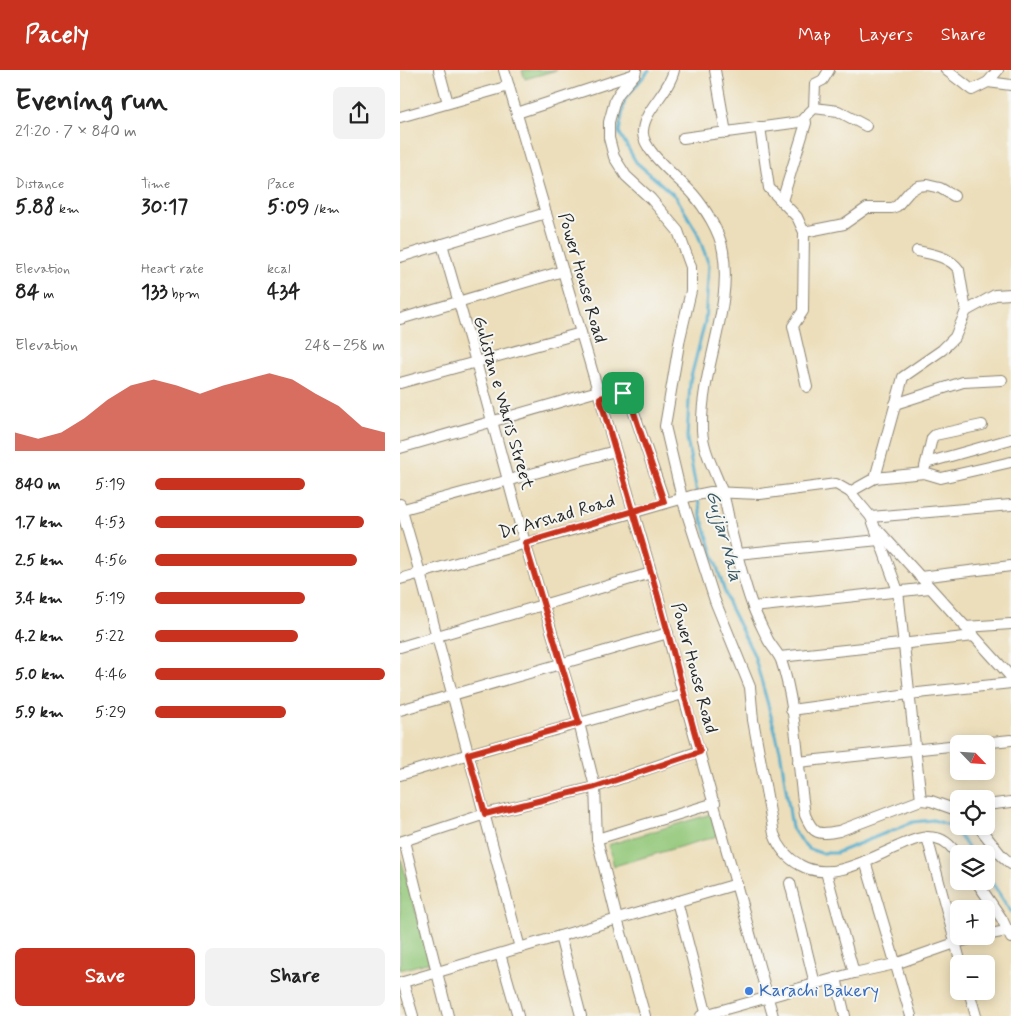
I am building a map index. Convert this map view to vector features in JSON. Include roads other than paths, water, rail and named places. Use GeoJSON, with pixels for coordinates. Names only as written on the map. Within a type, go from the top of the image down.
{"type":"FeatureCollection","features":[{"type":"Feature","properties":{"kind":"street"},"geometry":{"type":"LineString","coordinates":[[439,70],[448,104]]}},
{"type":"Feature","properties":{"kind":"street","name":"Power House Road"},"geometry":{"type":"LineString","coordinates":[[504,70],[651,573],[773,1016]]}},
{"type":"Feature","properties":{"kind":"street"},"geometry":{"type":"LineString","coordinates":[[674,70],[665,90],[646,119],[643,139],[650,151],[694,195],[710,219],[723,249],[725,275],[707,379],[702,430],[707,452],[722,492],[737,554],[753,607],[768,639],[780,657],[791,710],[805,815],[811,828],[817,832],[828,833],[839,831],[921,800],[932,801],[950,808]]}},
{"type":"Feature","properties":{"kind":"street"},"geometry":{"type":"LineString","coordinates":[[715,70],[726,133]]}},
{"type":"Feature","properties":{"kind":"street"},"geometry":{"type":"LineString","coordinates":[[683,138],[800,122],[814,108],[815,84],[823,80],[828,70]]}},
{"type":"Feature","properties":{"kind":"street"},"geometry":{"type":"LineString","coordinates":[[946,70],[972,90],[988,82],[998,70]]}},
{"type":"Feature","properties":{"kind":"street"},"geometry":{"type":"LineString","coordinates":[[517,113],[636,72]]}},
{"type":"Feature","properties":{"kind":"street"},"geometry":{"type":"LineString","coordinates":[[636,72],[615,100],[608,122],[609,138],[614,157],[626,176],[651,199],[678,231],[691,267],[691,290],[680,338],[665,426],[715,601],[750,687],[753,720],[778,847],[806,869],[826,872],[836,871],[865,861],[912,840],[926,837],[943,840],[950,845]]}},
{"type":"Feature","properties":{"kind":"street"},"geometry":{"type":"LineString","coordinates":[[988,82],[1011,85]]}},
{"type":"Feature","properties":{"kind":"street"},"geometry":{"type":"LineString","coordinates":[[400,117],[509,86]]}},
{"type":"Feature","properties":{"kind":"street"},"geometry":{"type":"LineString","coordinates":[[814,108],[838,111],[866,126]]}},
{"type":"Feature","properties":{"kind":"street"},"geometry":{"type":"LineString","coordinates":[[782,201],[806,123],[805,118]]}},
{"type":"Feature","properties":{"kind":"street"},"geometry":{"type":"LineString","coordinates":[[760,127],[769,188],[797,217],[804,232],[803,311],[792,326],[807,387]]}},
{"type":"Feature","properties":{"kind":"street"},"geometry":{"type":"LineString","coordinates":[[804,232],[844,224],[867,208],[892,208],[897,206],[910,191],[918,186],[927,185],[940,188],[954,196]]}},
{"type":"Feature","properties":{"kind":"street"},"geometry":{"type":"LineString","coordinates":[[400,257],[546,213]]}},
{"type":"Feature","properties":{"kind":"street","name":"Gulistan e Waris Street"},"geometry":{"type":"LineString","coordinates":[[442,244],[525,543],[579,723],[595,787],[597,839],[616,919],[645,1016]]}},
{"type":"Feature","properties":{"kind":"street"},"geometry":{"type":"LineString","coordinates":[[875,478],[903,377],[942,350],[956,337],[966,311],[960,270],[949,261],[917,251]]}},
{"type":"Feature","properties":{"kind":"street"},"geometry":{"type":"LineString","coordinates":[[400,319],[563,271]]}},
{"type":"Feature","properties":{"kind":"street"},"geometry":{"type":"LineString","coordinates":[[966,311],[995,295],[1011,294]]}},
{"type":"Feature","properties":{"kind":"street"},"geometry":{"type":"LineString","coordinates":[[400,383],[581,334]]}},
{"type":"Feature","properties":{"kind":"street"},"geometry":{"type":"LineString","coordinates":[[894,404],[963,382],[1002,380]]}},
{"type":"Feature","properties":{"kind":"street"},"geometry":{"type":"LineString","coordinates":[[400,448],[491,422],[599,395],[623,393],[628,395],[664,502]]}},
{"type":"Feature","properties":{"kind":"street"},"geometry":{"type":"LineString","coordinates":[[925,468],[932,438],[935,435],[982,425]]}},
{"type":"Feature","properties":{"kind":"street"},"geometry":{"type":"LineString","coordinates":[[1011,439],[925,468],[875,478],[850,492],[920,577],[1011,677]]}},
{"type":"Feature","properties":{"kind":"street"},"geometry":{"type":"LineString","coordinates":[[520,948],[401,508],[615,451]]}},
{"type":"Feature","properties":{"kind":"street"},"geometry":{"type":"LineString","coordinates":[[925,468],[941,478],[1011,462]]}},
{"type":"Feature","properties":{"kind":"street","name":"Dr Arshad Road"},"geometry":{"type":"LineString","coordinates":[[400,579],[686,497],[722,492],[760,494],[836,484],[850,492]]}},
{"type":"Feature","properties":{"kind":"street"},"geometry":{"type":"LineString","coordinates":[[873,522],[1011,505]]}},
{"type":"Feature","properties":{"kind":"street"},"geometry":{"type":"LineString","coordinates":[[873,522],[898,591],[921,800]]}},
{"type":"Feature","properties":{"kind":"street"},"geometry":{"type":"LineString","coordinates":[[737,554],[879,540]]}},
{"type":"Feature","properties":{"kind":"street"},"geometry":{"type":"LineString","coordinates":[[920,577],[1011,566]]}},
{"type":"Feature","properties":{"kind":"street"},"geometry":{"type":"LineString","coordinates":[[400,646],[651,573]]}},
{"type":"Feature","properties":{"kind":"street"},"geometry":{"type":"LineString","coordinates":[[753,607],[930,588]]}},
{"type":"Feature","properties":{"kind":"street"},"geometry":{"type":"LineString","coordinates":[[965,627],[1011,624]]}},
{"type":"Feature","properties":{"kind":"street"},"geometry":{"type":"LineString","coordinates":[[400,710],[668,633]]}},
{"type":"Feature","properties":{"kind":"street"},"geometry":{"type":"LineString","coordinates":[[780,657],[974,636]]}},
{"type":"Feature","properties":{"kind":"street"},"geometry":{"type":"LineString","coordinates":[[791,710],[1011,683]]}},
{"type":"Feature","properties":{"kind":"street"},"geometry":{"type":"LineString","coordinates":[[400,775],[683,694]]}},
{"type":"Feature","properties":{"kind":"street"},"geometry":{"type":"LineString","coordinates":[[995,742],[1011,740]]}},
{"type":"Feature","properties":{"kind":"street"},"geometry":{"type":"LineString","coordinates":[[798,762],[950,746]]}},
{"type":"Feature","properties":{"kind":"street"},"geometry":{"type":"LineString","coordinates":[[448,1016],[402,841],[485,814],[595,787],[700,752]]}},
{"type":"Feature","properties":{"kind":"street"},"geometry":{"type":"LineString","coordinates":[[995,804],[1011,802]]}},
{"type":"Feature","properties":{"kind":"street"},"geometry":{"type":"LineString","coordinates":[[597,839],[715,803]]}},
{"type":"Feature","properties":{"kind":"street"},"geometry":{"type":"LineString","coordinates":[[985,835],[1011,864]]}},
{"type":"Feature","properties":{"kind":"street"},"geometry":{"type":"LineString","coordinates":[[926,837],[950,925]]}},
{"type":"Feature","properties":{"kind":"street"},"geometry":{"type":"LineString","coordinates":[[865,861],[911,1016]]}},
{"type":"Feature","properties":{"kind":"street"},"geometry":{"type":"LineString","coordinates":[[826,872],[854,973]]}},
{"type":"Feature","properties":{"kind":"street"},"geometry":{"type":"LineString","coordinates":[[790,882],[814,984]]}},
{"type":"Feature","properties":{"kind":"street"},"geometry":{"type":"LineString","coordinates":[[413,1016],[402,982],[737,884]]}},
{"type":"Feature","properties":{"kind":"street"},"geometry":{"type":"LineString","coordinates":[[982,890],[1010,933],[995,935]]}},
{"type":"Feature","properties":{"kind":"street"},"geometry":{"type":"LineString","coordinates":[[677,901],[705,1016],[854,973],[895,964],[950,945]]}},
{"type":"Feature","properties":{"kind":"street"},"geometry":{"type":"LineString","coordinates":[[560,936],[581,1016]]}},
{"type":"Feature","properties":{"kind":"street"},"geometry":{"type":"LineString","coordinates":[[500,954],[518,1016]]}},
{"type":"Feature","properties":{"kind":"street"},"geometry":{"type":"LineString","coordinates":[[836,978],[845,1016]]}},
{"type":"Feature","properties":{"kind":"street"},"geometry":{"type":"LineString","coordinates":[[972,1000],[976,1016]]}},
{"type":"Feature","properties":{"kind":"waterway","name":"Gujjar Nala"},"geometry":{"type":"LineString","coordinates":[[649,70],[625,99],[619,132],[636,162],[676,197],[697,232],[709,265],[705,322],[690,381],[687,439],[701,516],[729,605],[754,655],[767,701],[780,750],[792,828],[809,849],[821,853],[836,853],[913,822],[933,820],[952,826],[966,845]]}},
{"type":"Feature","properties":{"kind":"waterway","name":"Gujjar Nala"},"geometry":{"type":"LineString","coordinates":[[995,887],[1011,912]]}},
{"type":"Feature","properties":{"kind":"place","name":"Karachi Bakery"},"geometry":{"type":"Point","coordinates":[749,991]}}]}
